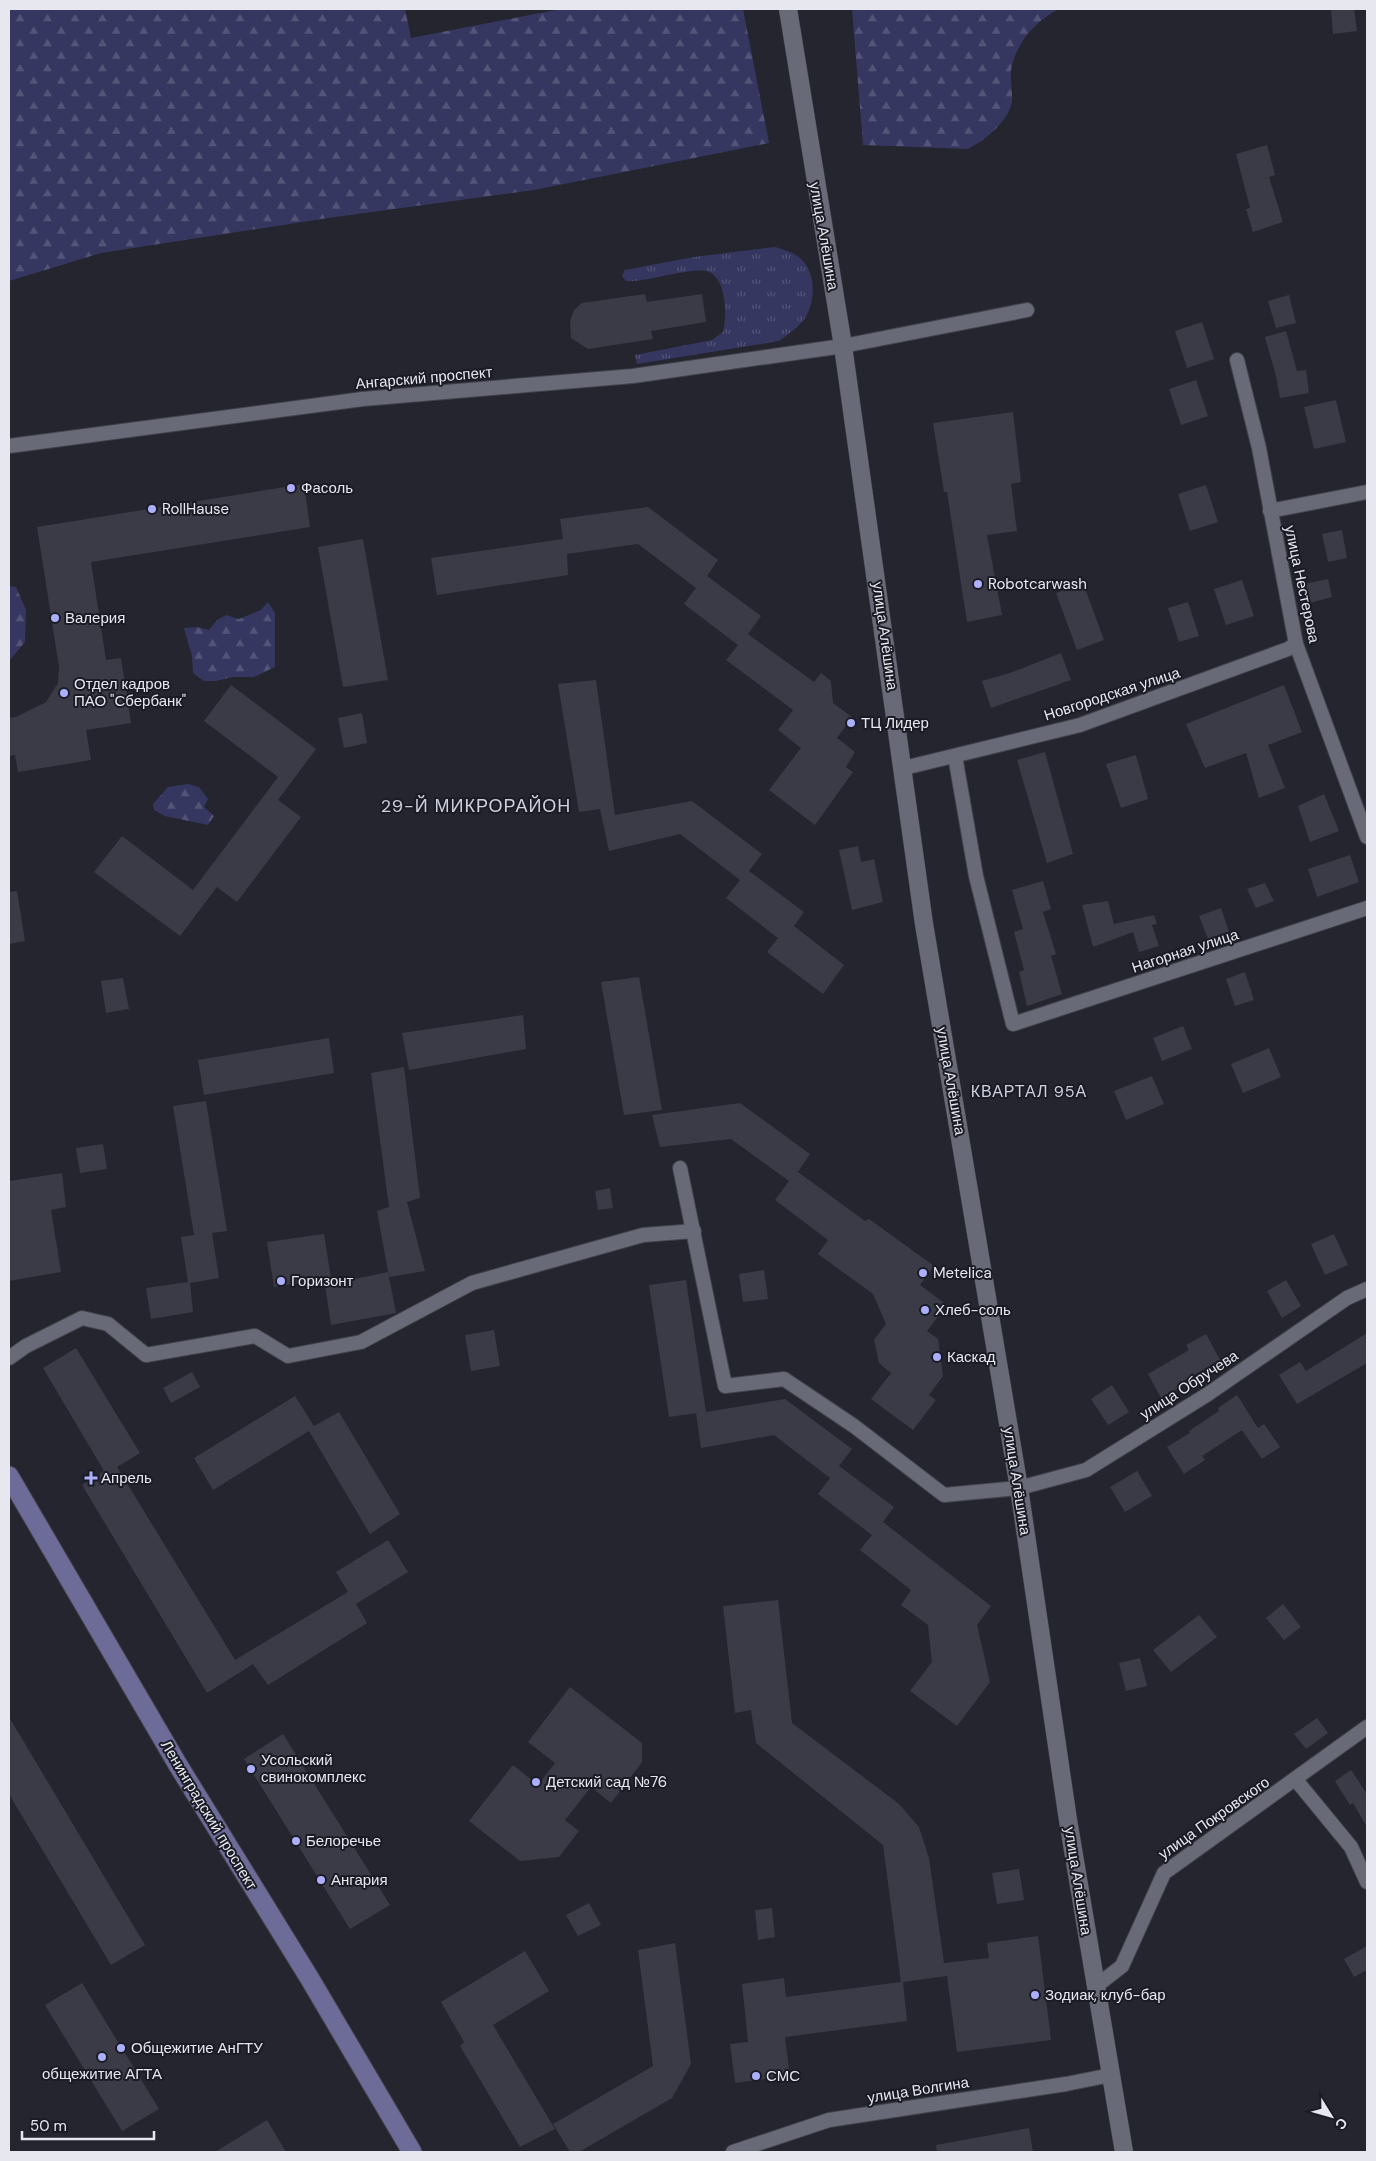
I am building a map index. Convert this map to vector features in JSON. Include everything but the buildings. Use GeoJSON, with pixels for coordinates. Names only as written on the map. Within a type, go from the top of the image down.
{"type":"FeatureCollection","features":[{"type":"Feature","properties":{"kind":"main road","name":"Ленинградский проспект"},"geometry":{"type":"LineString","coordinates":[[9,1476],[173,1757],[310,1979],[412,2152]]}},
{"type":"Feature","properties":{"kind":"street","name":"улица Алёшина"},"geometry":{"type":"LineString","coordinates":[[788,9],[843,346],[904,768],[924,924],[1019,1488],[1068,1820],[1124,2152]]}},
{"type":"Feature","properties":{"kind":"street","name":"Ангарский проспект"},"geometry":{"type":"LineString","coordinates":[[9,446],[363,400],[633,376],[843,346],[1027,310]]}},
{"type":"Feature","properties":{"kind":"street","name":"улица Нестерова"},"geometry":{"type":"LineString","coordinates":[[1237,360],[1259,448],[1296,644],[1367,837]]}},
{"type":"Feature","properties":{"kind":"street"},"geometry":{"type":"LineString","coordinates":[[1270,511],[1367,492]]}},
{"type":"Feature","properties":{"kind":"street","name":"Новгородская улица"},"geometry":{"type":"LineString","coordinates":[[904,768],[1080,725],[1288,649],[1296,644]]}},
{"type":"Feature","properties":{"kind":"street","name":"Нагорная улица"},"geometry":{"type":"LineString","coordinates":[[955,756],[976,876],[1013,1024],[1367,908]]}},
{"type":"Feature","properties":{"kind":"street"},"geometry":{"type":"LineString","coordinates":[[9,1358],[26,1346],[82,1318],[108,1324],[146,1355],[255,1336],[288,1356],[361,1342],[472,1284],[643,1235],[694,1231],[680,1168]]}},
{"type":"Feature","properties":{"kind":"street","name":"улица Обручева"},"geometry":{"type":"LineString","coordinates":[[694,1231],[725,1386],[784,1379],[854,1426],[944,1495],[1019,1488],[1086,1470],[1208,1394],[1347,1298],[1367,1288]]}},
{"type":"Feature","properties":{"kind":"street","name":"улица Покровского"},"geometry":{"type":"LineString","coordinates":[[1095,1987],[1122,1966],[1164,1873],[1296,1780],[1367,1727]]}},
{"type":"Feature","properties":{"kind":"street"},"geometry":{"type":"LineString","coordinates":[[1296,1780],[1351,1847],[1367,1882]]}},
{"type":"Feature","properties":{"kind":"street","name":"улица Волгина"},"geometry":{"type":"LineString","coordinates":[[733,2152],[829,2120],[1066,2084],[1111,2075]]}},
{"type":"Feature","properties":{"kind":"green space"},"geometry":{"type":"Polygon","coordinates":[[[9,9],[405,9],[411,38],[561,9],[743,9],[769,143],[534,190],[328,218],[101,253],[9,281],[9,9]]]}},
{"type":"Feature","properties":{"kind":"green space"},"geometry":{"type":"Polygon","coordinates":[[[852,9],[1059,9],[1034,27],[1017,52],[1011,71],[1012,102],[1008,113],[999,126],[968,149],[863,145],[852,9]]]}},
{"type":"Feature","properties":{"kind":"green space"},"geometry":{"type":"Polygon","coordinates":[[[775,247],[800,258],[808,267],[811,275],[813,291],[810,307],[803,321],[794,329],[779,341],[637,364],[635,355],[712,340],[723,332],[724,300],[718,280],[711,273],[704,271],[684,272],[626,281],[622,276],[625,270],[694,257],[775,247]]]}},
{"type":"Feature","properties":{"kind":"green space"},"geometry":{"type":"Polygon","coordinates":[[[9,586],[16,587],[26,610],[25,642],[9,661],[9,586]]]}},
{"type":"Feature","properties":{"kind":"green space"},"geometry":{"type":"Polygon","coordinates":[[[268,602],[275,613],[275,667],[254,677],[232,677],[216,681],[204,681],[193,673],[192,656],[184,628],[197,627],[209,630],[217,620],[226,615],[239,619],[261,610],[268,602]]]}},
{"type":"Feature","properties":{"kind":"green space"},"geometry":{"type":"Polygon","coordinates":[[[188,784],[199,787],[208,799],[204,807],[214,816],[208,825],[165,816],[154,810],[153,804],[168,787],[188,784]]]}},
{"type":"Feature","properties":{"kind":"place","name":"Фасоль"},"geometry":{"type":"Point","coordinates":[291,488]}},
{"type":"Feature","properties":{"kind":"place","name":"RollHause"},"geometry":{"type":"Point","coordinates":[152,509]}},
{"type":"Feature","properties":{"kind":"place","name":"Robotcarwash"},"geometry":{"type":"Point","coordinates":[978,584]}},
{"type":"Feature","properties":{"kind":"place","name":"Валерия"},"geometry":{"type":"Point","coordinates":[55,618]}},
{"type":"Feature","properties":{"kind":"place","name":"Отдел кадров ПАО \"Сбербанк\""},"geometry":{"type":"Point","coordinates":[64,693]}},
{"type":"Feature","properties":{"kind":"place","name":"ТЦ Лидер"},"geometry":{"type":"Point","coordinates":[851,723]}},
{"type":"Feature","properties":{"kind":"place","name":"Metelica"},"geometry":{"type":"Point","coordinates":[923,1273]}},
{"type":"Feature","properties":{"kind":"place","name":"Горизонт"},"geometry":{"type":"Point","coordinates":[281,1281]}},
{"type":"Feature","properties":{"kind":"place","name":"Хлеб-соль"},"geometry":{"type":"Point","coordinates":[925,1310]}},
{"type":"Feature","properties":{"kind":"place","name":"Каскад"},"geometry":{"type":"Point","coordinates":[937,1357]}},
{"type":"Feature","properties":{"kind":"place","name":"Апрель"},"geometry":{"type":"Point","coordinates":[91,1478]}},
{"type":"Feature","properties":{"kind":"place","name":"Усольский свинокомплекс"},"geometry":{"type":"Point","coordinates":[251,1769]}},
{"type":"Feature","properties":{"kind":"place","name":"Детский сад №76"},"geometry":{"type":"Point","coordinates":[536,1782]}},
{"type":"Feature","properties":{"kind":"place","name":"Белоречье"},"geometry":{"type":"Point","coordinates":[296,1841]}},
{"type":"Feature","properties":{"kind":"place","name":"Ангария"},"geometry":{"type":"Point","coordinates":[321,1880]}},
{"type":"Feature","properties":{"kind":"place","name":"Зодиак, клуб-бар"},"geometry":{"type":"Point","coordinates":[1035,1995]}},
{"type":"Feature","properties":{"kind":"place","name":"Общежитие АнГТУ"},"geometry":{"type":"Point","coordinates":[121,2048]}},
{"type":"Feature","properties":{"kind":"place","name":"общежитие АГТА"},"geometry":{"type":"Point","coordinates":[102,2057]}},
{"type":"Feature","properties":{"kind":"place","name":"СМС"},"geometry":{"type":"Point","coordinates":[756,2076]}},
{"type":"Feature","properties":{"kind":"district","name":"29-Й МИКРОРАЙОН"},"geometry":{"type":"Point","coordinates":[476,806]}},
{"type":"Feature","properties":{"kind":"district","name":"КВАРТАЛ 95А"},"geometry":{"type":"Point","coordinates":[1029,1091]}}]}
